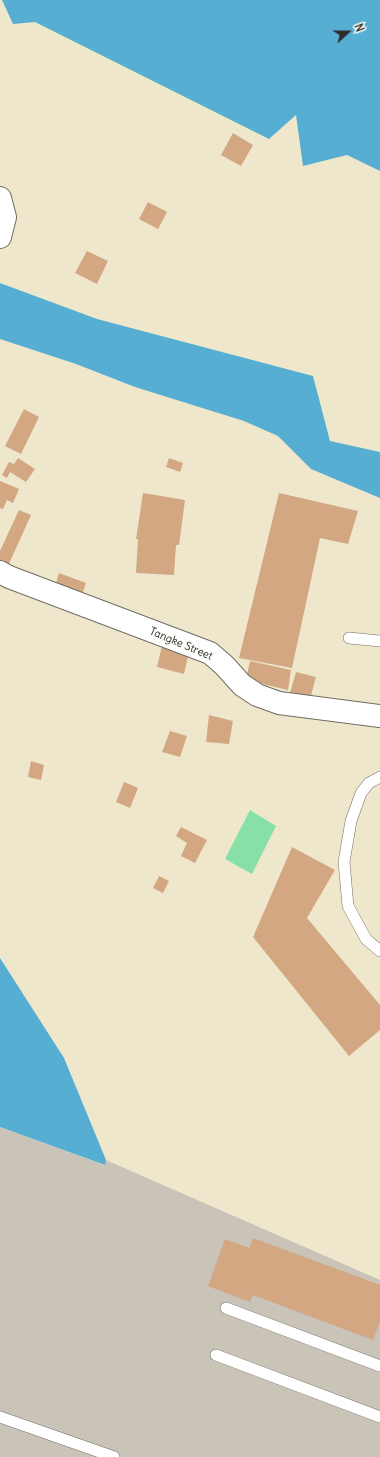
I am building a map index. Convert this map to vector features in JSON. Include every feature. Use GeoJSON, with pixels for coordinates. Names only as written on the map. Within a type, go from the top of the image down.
{"type":"FeatureCollection","features":[{"type":"Feature","properties":{"kind":"street"},"geometry":{"type":"LineString","coordinates":[[0,198],[5,217],[0,237]]}},
{"type":"Feature","properties":{"kind":"street","name":"Tangke Street"},"geometry":{"type":"LineString","coordinates":[[0,572],[210,653],[224,664],[242,684],[257,695],[279,703],[380,716]]}},
{"type":"Feature","properties":{"kind":"lane"},"geometry":{"type":"LineString","coordinates":[[349,638],[380,641]]}},
{"type":"Feature","properties":{"kind":"lane"},"geometry":{"type":"LineString","coordinates":[[380,777],[369,783],[362,793],[351,821],[344,862],[348,906],[366,939],[380,951]]}},
{"type":"Feature","properties":{"kind":"lane"},"geometry":{"type":"LineString","coordinates":[[226,1308],[380,1366]]}},
{"type":"Feature","properties":{"kind":"lane"},"geometry":{"type":"LineString","coordinates":[[216,1356],[380,1417]]}},
{"type":"Feature","properties":{"kind":"lane"},"geometry":{"type":"LineString","coordinates":[[0,1417],[114,1457]]}},
{"type":"Feature","properties":{"kind":"shaded area"},"geometry":{"type":"Polygon","coordinates":[[[0,1127],[104,1165],[106,1160],[380,1280],[380,1457],[0,1457],[0,1127]]]}},
{"type":"Feature","properties":{"kind":"green space"},"geometry":{"type":"Polygon","coordinates":[[[250,810],[276,826],[252,874],[225,859],[250,810]]]}},
{"type":"Feature","properties":{"kind":"water"},"geometry":{"type":"Polygon","coordinates":[[[2,0],[380,0],[380,171],[347,155],[303,166],[296,115],[269,139],[35,22],[13,24],[2,0]]]}},
{"type":"Feature","properties":{"kind":"water"},"geometry":{"type":"Polygon","coordinates":[[[0,283],[97,319],[313,376],[330,441],[380,452],[380,498],[311,469],[278,436],[244,421],[135,387],[76,364],[0,339],[0,283]]]}},
{"type":"Feature","properties":{"kind":"water"},"geometry":{"type":"Polygon","coordinates":[[[0,958],[64,1058],[106,1160],[105,1165],[0,1127],[0,958]]]}},
{"type":"Feature","properties":{"kind":"building"},"geometry":{"type":"Polygon","coordinates":[[[233,133],[253,145],[241,166],[221,155],[233,133]]]}},
{"type":"Feature","properties":{"kind":"building"},"geometry":{"type":"Polygon","coordinates":[[[148,202],[167,212],[158,229],[139,219],[148,202]]]}},
{"type":"Feature","properties":{"kind":"building"},"geometry":{"type":"Polygon","coordinates":[[[87,251],[108,261],[97,284],[75,273],[87,251]]]}},
{"type":"Feature","properties":{"kind":"building"},"geometry":{"type":"Polygon","coordinates":[[[24,409],[39,417],[21,454],[5,446],[24,409]]]}},
{"type":"Feature","properties":{"kind":"building"},"geometry":{"type":"Polygon","coordinates":[[[18,458],[35,469],[26,482],[10,472],[7,478],[2,475],[9,462],[14,464],[18,458]]]}},
{"type":"Feature","properties":{"kind":"building"},"geometry":{"type":"Polygon","coordinates":[[[169,458],[183,463],[180,472],[166,467],[169,458]]]}},
{"type":"Feature","properties":{"kind":"building"},"geometry":{"type":"Polygon","coordinates":[[[0,481],[19,489],[13,503],[7,500],[3,509],[0,508],[0,481]]]}},
{"type":"Feature","properties":{"kind":"building"},"geometry":{"type":"Polygon","coordinates":[[[143,493],[185,500],[179,545],[176,545],[174,575],[136,573],[138,539],[136,539],[143,493]]]}},
{"type":"Feature","properties":{"kind":"building"},"geometry":{"type":"Polygon","coordinates":[[[279,493],[358,511],[348,544],[320,538],[292,668],[239,658],[279,493]]]}},
{"type":"Feature","properties":{"kind":"building"},"geometry":{"type":"Polygon","coordinates":[[[19,510],[31,515],[8,566],[0,562],[0,551],[19,510]]]}},
{"type":"Feature","properties":{"kind":"building"},"geometry":{"type":"Polygon","coordinates":[[[59,573],[86,583],[82,595],[55,586],[59,573]]]}},
{"type":"Feature","properties":{"kind":"building"},"geometry":{"type":"Polygon","coordinates":[[[162,646],[189,652],[184,674],[157,667],[162,646]]]}},
{"type":"Feature","properties":{"kind":"building"},"geometry":{"type":"Polygon","coordinates":[[[250,661],[291,670],[288,690],[246,680],[250,661]]]}},
{"type":"Feature","properties":{"kind":"building"},"geometry":{"type":"Polygon","coordinates":[[[296,672],[316,677],[310,699],[290,693],[296,672]]]}},
{"type":"Feature","properties":{"kind":"building"},"geometry":{"type":"Polygon","coordinates":[[[209,715],[233,721],[229,744],[206,742],[209,715]]]}},
{"type":"Feature","properties":{"kind":"building"},"geometry":{"type":"Polygon","coordinates":[[[170,731],[187,736],[180,757],[162,752],[170,731]]]}},
{"type":"Feature","properties":{"kind":"building"},"geometry":{"type":"Polygon","coordinates":[[[31,761],[44,765],[41,780],[28,777],[31,761]]]}},
{"type":"Feature","properties":{"kind":"building"},"geometry":{"type":"Polygon","coordinates":[[[124,782],[138,788],[130,808],[116,802],[124,782]]]}},
{"type":"Feature","properties":{"kind":"building"},"geometry":{"type":"Polygon","coordinates":[[[181,827],[207,840],[195,863],[181,856],[187,843],[176,836],[181,827]]]}},
{"type":"Feature","properties":{"kind":"building"},"geometry":{"type":"Polygon","coordinates":[[[292,847],[335,870],[307,918],[380,1005],[380,1030],[349,1056],[253,937],[292,847]]]}},
{"type":"Feature","properties":{"kind":"building"},"geometry":{"type":"Polygon","coordinates":[[[159,876],[169,881],[163,893],[153,888],[159,876]]]}},
{"type":"Feature","properties":{"kind":"building"},"geometry":{"type":"Polygon","coordinates":[[[253,1238],[380,1285],[380,1322],[373,1340],[253,1295],[250,1302],[208,1286],[225,1239],[249,1248],[253,1238]]]}}]}
